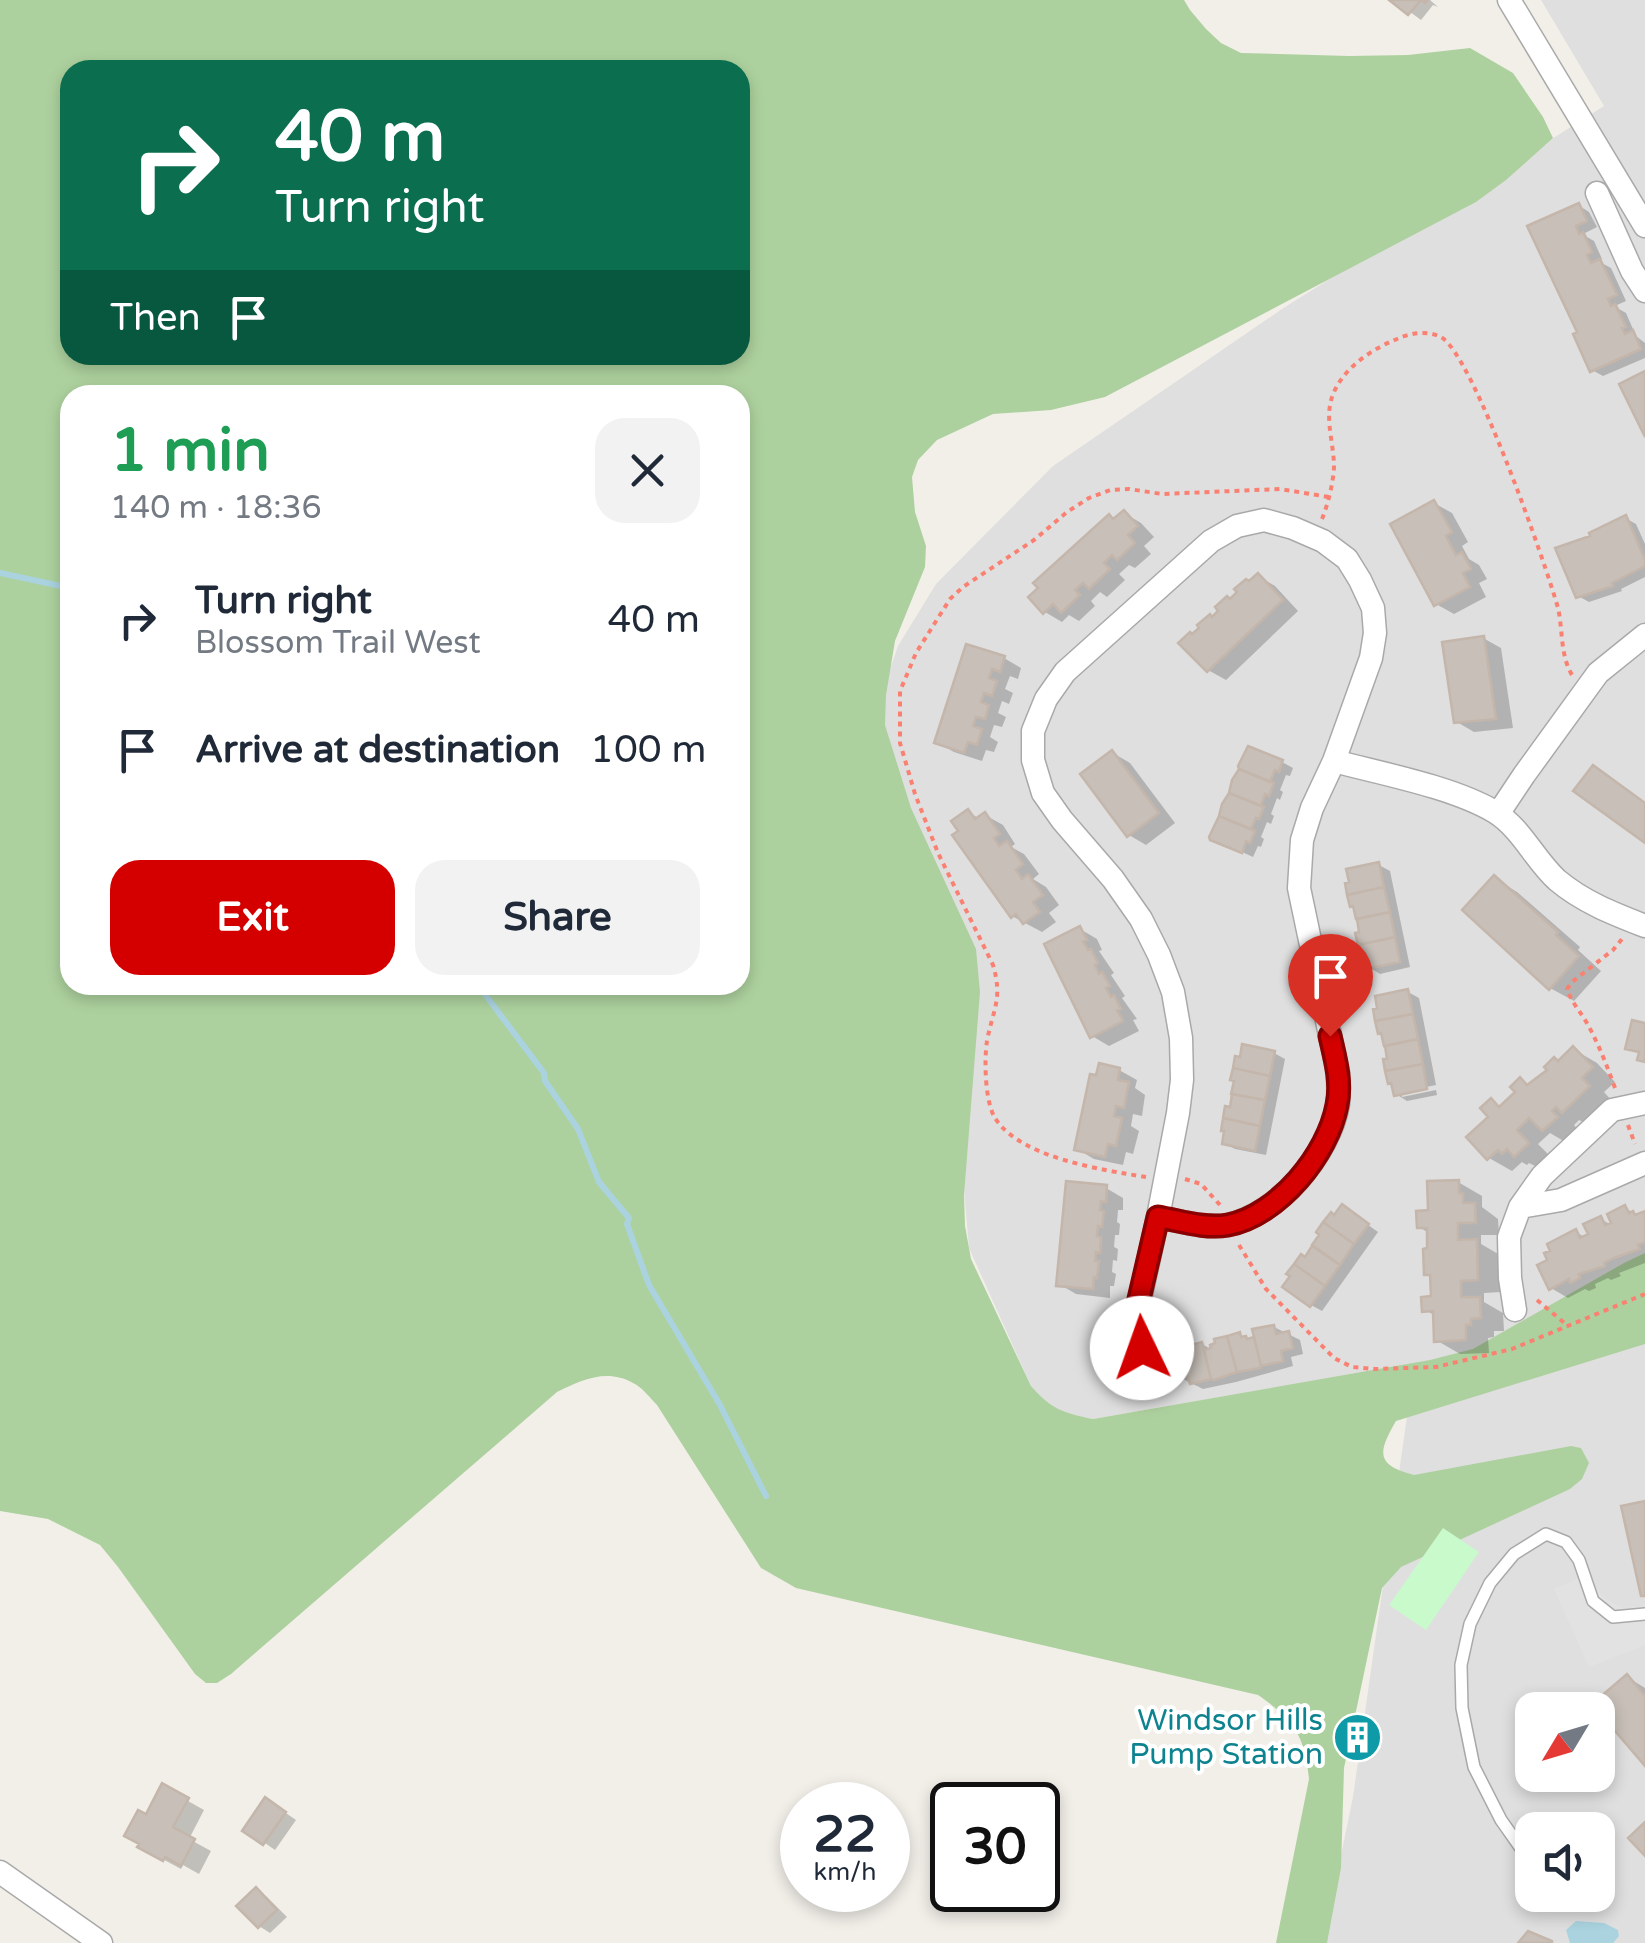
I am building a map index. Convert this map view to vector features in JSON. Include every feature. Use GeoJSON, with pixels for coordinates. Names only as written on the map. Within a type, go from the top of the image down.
{"type":"FeatureCollection","features":[{"type":"Feature","properties":{"kind":"street"},"geometry":{"type":"LineString","coordinates":[[1509,0],[1645,226]]}},
{"type":"Feature","properties":{"kind":"street"},"geometry":{"type":"LineString","coordinates":[[1597,194],[1632,271],[1645,290]]}},
{"type":"Feature","properties":{"kind":"street"},"geometry":{"type":"LineString","coordinates":[[1148,1384],[1136,1312],[1158,1217],[1182,1080],[1181,1038],[1173,992],[1141,918],[1043,793],[1034,760],[1034,731],[1046,699],[1066,672],[1211,542],[1238,526],[1264,520],[1314,536],[1347,559],[1373,608],[1372,658],[1302,840],[1299,888],[1338,1072],[1338,1104],[1326,1141],[1301,1177],[1276,1202],[1230,1224],[1212,1226],[1158,1217]]}},
{"type":"Feature","properties":{"kind":"street"},"geometry":{"type":"LineString","coordinates":[[1498,814],[1598,673],[1645,635]]}},
{"type":"Feature","properties":{"kind":"street"},"geometry":{"type":"LineString","coordinates":[[1334,761],[1466,797],[1498,814],[1522,836],[1556,879],[1595,906],[1638,923]]}},
{"type":"Feature","properties":{"kind":"street"},"geometry":{"type":"LineString","coordinates":[[1515,1310],[1508,1237],[1520,1206],[1542,1176],[1612,1110],[1634,1105]]}},
{"type":"Feature","properties":{"kind":"street"},"geometry":{"type":"LineString","coordinates":[[1520,1206],[1561,1200],[1644,1163]]}},
{"type":"Feature","properties":{"kind":"street"},"geometry":{"type":"LineString","coordinates":[[0,1872],[101,1943]]}},
{"type":"Feature","properties":{"kind":"lane"},"geometry":{"type":"LineString","coordinates":[[1515,1841],[1500,1820],[1474,1767],[1462,1708],[1461,1665],[1470,1624],[1490,1583],[1514,1554],[1546,1534],[1566,1542],[1578,1560],[1593,1601],[1613,1618],[1645,1614]]}},
{"type":"Feature","properties":{"kind":"path"},"geometry":{"type":"LineString","coordinates":[[1314,536],[1325,514],[1334,468],[1329,411],[1334,390],[1358,361],[1379,346],[1425,332],[1442,338],[1456,352],[1501,446],[1551,585],[1567,666],[1586,689]]}},
{"type":"Feature","properties":{"kind":"path"},"geometry":{"type":"LineString","coordinates":[[1638,923],[1567,988],[1634,1105],[1644,1163]]}},
{"type":"Feature","properties":{"kind":"path"},"geometry":{"type":"LineString","coordinates":[[1510,1278],[1568,1326]]}},
{"type":"Feature","properties":{"kind":"shaded area"},"geometry":{"type":"Polygon","coordinates":[[[1541,0],[1645,0],[1645,1943],[1323,1943],[1353,1797],[1411,1388],[1344,1376],[1093,1419],[1065,1414],[1046,1403],[1031,1386],[969,1248],[960,1142],[873,719],[898,646],[936,584],[1053,466],[1282,309],[1604,106],[1541,0]]]}},
{"type":"Feature","properties":{"kind":"shaded area"},"geometry":{"type":"Polygon","coordinates":[[[1128,1341],[1137,1388],[1122,1391],[1113,1344],[1128,1341]]]}},
{"type":"Feature","properties":{"kind":"shaded area"},"geometry":{"type":"Polygon","coordinates":[[[1590,1573],[1604,1598],[1622,1608],[1645,1606],[1645,1645],[1589,1667],[1554,1589],[1590,1573]]]}},
{"type":"Feature","properties":{"kind":"green space"},"geometry":{"type":"Polygon","coordinates":[[[0,0],[1184,0],[1221,43],[1241,53],[1408,55],[1470,48],[1513,73],[1553,138],[1476,202],[1105,397],[1051,410],[993,414],[937,440],[918,460],[912,477],[915,512],[926,546],[925,567],[895,641],[886,695],[885,725],[911,808],[976,949],[980,992],[964,1195],[971,1259],[1031,1386],[1051,1405],[1093,1419],[1430,1360],[1473,1349],[1645,1253],[1645,1344],[1396,1421],[1390,1432],[1384,1449],[1386,1462],[1414,1475],[1571,1446],[1581,1448],[1589,1463],[1582,1479],[1570,1489],[1401,1567],[1382,1588],[1344,1768],[1341,1868],[1327,1943],[1276,1943],[1309,1779],[1300,1739],[1270,1704],[1258,1695],[796,1588],[761,1568],[657,1405],[640,1387],[614,1376],[594,1377],[557,1392],[217,1683],[206,1683],[195,1674],[100,1545],[48,1519],[0,1511],[0,0]]]}},
{"type":"Feature","properties":{"kind":"green space"},"geometry":{"type":"Polygon","coordinates":[[[1443,1528],[1479,1552],[1426,1630],[1389,1605],[1443,1528]]]}},
{"type":"Feature","properties":{"kind":"water"},"geometry":{"type":"Polygon","coordinates":[[[1576,1921],[1604,1923],[1618,1930],[1619,1936],[1613,1943],[1570,1943],[1566,1930],[1576,1921]]]}},
{"type":"Feature","properties":{"kind":"building"},"geometry":{"type":"Polygon","coordinates":[[[1389,0],[1421,0],[1408,15],[1389,0]]]}},
{"type":"Feature","properties":{"kind":"building"},"geometry":{"type":"Polygon","coordinates":[[[1579,203],[1587,221],[1576,226],[1592,252],[1587,255],[1591,263],[1600,259],[1617,295],[1608,299],[1611,306],[1615,304],[1626,327],[1622,328],[1625,334],[1633,330],[1641,349],[1590,372],[1573,334],[1577,332],[1527,226],[1579,203]]]}},
{"type":"Feature","properties":{"kind":"building"},"geometry":{"type":"Polygon","coordinates":[[[1645,371],[1645,437],[1619,384],[1645,371]]]}},
{"type":"Feature","properties":{"kind":"building"},"geometry":{"type":"Polygon","coordinates":[[[1434,500],[1452,532],[1446,536],[1456,555],[1462,552],[1471,569],[1463,573],[1470,587],[1434,606],[1390,524],[1434,500]]]}},
{"type":"Feature","properties":{"kind":"building"},"geometry":{"type":"Polygon","coordinates":[[[1124,510],[1138,526],[1128,535],[1135,543],[1117,560],[1112,555],[1104,563],[1110,569],[1089,589],[1083,583],[1075,590],[1080,595],[1061,613],[1053,604],[1043,614],[1028,597],[1038,588],[1033,583],[1109,514],[1113,519],[1124,510]]]}},
{"type":"Feature","properties":{"kind":"building"},"geometry":{"type":"Polygon","coordinates":[[[1626,515],[1645,566],[1612,583],[1613,586],[1576,598],[1555,548],[1590,536],[1589,533],[1626,515]]]}},
{"type":"Feature","properties":{"kind":"building"},"geometry":{"type":"Polygon","coordinates":[[[1258,573],[1283,600],[1207,672],[1178,643],[1210,614],[1212,617],[1218,611],[1215,607],[1237,592],[1234,589],[1258,573]]]}},
{"type":"Feature","properties":{"kind":"building"},"geometry":{"type":"Polygon","coordinates":[[[1484,636],[1496,719],[1454,723],[1442,642],[1484,636]]]}},
{"type":"Feature","properties":{"kind":"building"},"geometry":{"type":"Polygon","coordinates":[[[966,644],[1005,656],[1000,672],[992,669],[989,678],[997,681],[992,696],[984,693],[981,702],[989,705],[985,719],[976,717],[973,726],[982,729],[977,745],[968,742],[964,753],[934,743],[966,644]]]}},
{"type":"Feature","properties":{"kind":"building"},"geometry":{"type":"Polygon","coordinates":[[[1248,746],[1283,760],[1270,782],[1239,769],[1248,746]]]}},
{"type":"Feature","properties":{"kind":"building"},"geometry":{"type":"Polygon","coordinates":[[[1112,750],[1159,813],[1127,837],[1080,774],[1112,750]]]}},
{"type":"Feature","properties":{"kind":"building"},"geometry":{"type":"Polygon","coordinates":[[[1593,765],[1645,803],[1645,843],[1573,791],[1593,765]]]}},
{"type":"Feature","properties":{"kind":"building"},"geometry":{"type":"Polygon","coordinates":[[[1239,769],[1274,783],[1261,806],[1229,793],[1239,769]]]}},
{"type":"Feature","properties":{"kind":"building"},"geometry":{"type":"Polygon","coordinates":[[[1229,793],[1264,807],[1251,829],[1219,816],[1229,793]]]}},
{"type":"Feature","properties":{"kind":"building"},"geometry":{"type":"Polygon","coordinates":[[[968,809],[975,819],[985,812],[1000,834],[994,838],[999,846],[1007,841],[1023,864],[1016,870],[1022,879],[1028,874],[1043,895],[1033,902],[1040,912],[1023,924],[1016,914],[1011,918],[952,835],[958,831],[951,821],[968,809]]]}},
{"type":"Feature","properties":{"kind":"building"},"geometry":{"type":"Polygon","coordinates":[[[1219,816],[1255,831],[1242,853],[1210,840],[1219,816]]]}},
{"type":"Feature","properties":{"kind":"building"},"geometry":{"type":"Polygon","coordinates":[[[1379,862],[1384,887],[1347,895],[1346,869],[1379,862]]]}},
{"type":"Feature","properties":{"kind":"building"},"geometry":{"type":"Polygon","coordinates":[[[1494,875],[1579,956],[1549,990],[1462,910],[1494,875]]]}},
{"type":"Feature","properties":{"kind":"building"},"geometry":{"type":"Polygon","coordinates":[[[1384,887],[1390,912],[1356,919],[1347,895],[1384,887]]]}},
{"type":"Feature","properties":{"kind":"building"},"geometry":{"type":"Polygon","coordinates":[[[1390,912],[1395,937],[1358,945],[1357,919],[1390,912]]]}},
{"type":"Feature","properties":{"kind":"building"},"geometry":{"type":"Polygon","coordinates":[[[1080,926],[1087,940],[1083,941],[1098,963],[1095,965],[1099,974],[1102,972],[1110,986],[1106,988],[1111,997],[1114,995],[1123,1021],[1090,1038],[1044,944],[1080,926]]]}},
{"type":"Feature","properties":{"kind":"building"},"geometry":{"type":"Polygon","coordinates":[[[1395,937],[1400,962],[1366,969],[1358,945],[1395,937]]]}},
{"type":"Feature","properties":{"kind":"building"},"geometry":{"type":"Polygon","coordinates":[[[1408,989],[1413,1014],[1375,1021],[1375,996],[1408,989]]]}},
{"type":"Feature","properties":{"kind":"building"},"geometry":{"type":"Polygon","coordinates":[[[1413,1014],[1418,1039],[1384,1046],[1375,1021],[1413,1014]]]}},
{"type":"Feature","properties":{"kind":"building"},"geometry":{"type":"Polygon","coordinates":[[[1632,1020],[1645,1023],[1645,1062],[1637,1060],[1639,1052],[1625,1049],[1632,1020]]]}},
{"type":"Feature","properties":{"kind":"building"},"geometry":{"type":"Polygon","coordinates":[[[1418,1039],[1423,1064],[1385,1071],[1385,1046],[1418,1039]]]}},
{"type":"Feature","properties":{"kind":"building"},"geometry":{"type":"Polygon","coordinates":[[[1242,1044],[1275,1051],[1270,1076],[1233,1068],[1242,1044]]]}},
{"type":"Feature","properties":{"kind":"building"},"geometry":{"type":"Polygon","coordinates":[[[1573,1046],[1593,1067],[1582,1078],[1590,1086],[1562,1113],[1556,1107],[1552,1111],[1558,1117],[1542,1131],[1529,1118],[1517,1130],[1529,1143],[1514,1157],[1507,1149],[1502,1154],[1498,1150],[1487,1160],[1466,1137],[1488,1117],[1480,1108],[1491,1098],[1499,1107],[1515,1092],[1510,1087],[1520,1077],[1527,1085],[1547,1070],[1544,1067],[1554,1057],[1558,1061],[1573,1046]]]}},
{"type":"Feature","properties":{"kind":"building"},"geometry":{"type":"Polygon","coordinates":[[[1099,1063],[1120,1068],[1118,1080],[1129,1082],[1124,1108],[1116,1106],[1114,1116],[1122,1118],[1116,1146],[1108,1144],[1105,1157],[1074,1150],[1090,1074],[1096,1075],[1099,1063]]]}},
{"type":"Feature","properties":{"kind":"building"},"geometry":{"type":"Polygon","coordinates":[[[1423,1064],[1427,1089],[1394,1096],[1385,1071],[1423,1064]]]}},
{"type":"Feature","properties":{"kind":"building"},"geometry":{"type":"Polygon","coordinates":[[[1233,1068],[1270,1076],[1265,1100],[1231,1094],[1233,1068]]]}},
{"type":"Feature","properties":{"kind":"building"},"geometry":{"type":"Polygon","coordinates":[[[1232,1094],[1265,1100],[1260,1126],[1223,1118],[1232,1094]]]}},
{"type":"Feature","properties":{"kind":"building"},"geometry":{"type":"Polygon","coordinates":[[[1223,1118],[1260,1126],[1255,1151],[1222,1144],[1223,1118]]]}},
{"type":"Feature","properties":{"kind":"building"},"geometry":{"type":"Polygon","coordinates":[[[1459,1180],[1463,1203],[1475,1203],[1476,1223],[1458,1223],[1458,1240],[1477,1239],[1478,1280],[1461,1281],[1461,1297],[1480,1297],[1481,1318],[1471,1319],[1471,1325],[1466,1325],[1466,1340],[1434,1342],[1433,1311],[1422,1312],[1421,1297],[1431,1296],[1430,1275],[1424,1275],[1427,1228],[1417,1228],[1416,1211],[1428,1210],[1427,1181],[1459,1180]]]}},
{"type":"Feature","properties":{"kind":"building"},"geometry":{"type":"Polygon","coordinates":[[[1066,1181],[1107,1185],[1106,1202],[1101,1201],[1100,1210],[1104,1211],[1102,1227],[1098,1226],[1100,1253],[1096,1252],[1095,1261],[1099,1261],[1093,1289],[1056,1286],[1066,1181]]]}},
{"type":"Feature","properties":{"kind":"building"},"geometry":{"type":"Polygon","coordinates":[[[1342,1204],[1369,1224],[1354,1244],[1323,1222],[1342,1204]]]}},
{"type":"Feature","properties":{"kind":"building"},"geometry":{"type":"Polygon","coordinates":[[[1625,1205],[1635,1215],[1645,1211],[1645,1242],[1638,1245],[1640,1249],[1549,1290],[1537,1265],[1547,1260],[1547,1244],[1576,1229],[1580,1238],[1588,1234],[1583,1224],[1601,1216],[1605,1225],[1611,1223],[1607,1214],[1625,1205]]]}},
{"type":"Feature","properties":{"kind":"building"},"geometry":{"type":"Polygon","coordinates":[[[1323,1222],[1354,1244],[1340,1265],[1312,1245],[1323,1222]]]}},
{"type":"Feature","properties":{"kind":"building"},"geometry":{"type":"Polygon","coordinates":[[[1312,1246],[1340,1265],[1325,1286],[1294,1264],[1312,1246]]]}},
{"type":"Feature","properties":{"kind":"building"},"geometry":{"type":"Polygon","coordinates":[[[1294,1264],[1325,1286],[1310,1307],[1282,1287],[1294,1264]]]}},
{"type":"Feature","properties":{"kind":"building"},"geometry":{"type":"Polygon","coordinates":[[[1274,1325],[1276,1334],[1289,1331],[1293,1348],[1281,1351],[1283,1361],[1261,1366],[1252,1329],[1274,1325]]]}},
{"type":"Feature","properties":{"kind":"building"},"geometry":{"type":"Polygon","coordinates":[[[1240,1332],[1241,1337],[1254,1337],[1260,1368],[1237,1372],[1227,1336],[1240,1332]]]}},
{"type":"Feature","properties":{"kind":"building"},"geometry":{"type":"Polygon","coordinates":[[[1227,1336],[1237,1372],[1211,1379],[1204,1350],[1211,1348],[1214,1339],[1227,1336]]]}},
{"type":"Feature","properties":{"kind":"building"},"geometry":{"type":"Polygon","coordinates":[[[1202,1342],[1211,1379],[1190,1384],[1187,1375],[1175,1378],[1170,1360],[1183,1357],[1180,1348],[1202,1342]]]}},
{"type":"Feature","properties":{"kind":"building"},"geometry":{"type":"Polygon","coordinates":[[[1645,1501],[1645,1596],[1641,1596],[1621,1506],[1645,1501]]]}},
{"type":"Feature","properties":{"kind":"building"},"geometry":{"type":"Polygon","coordinates":[[[1627,1674],[1645,1696],[1645,1766],[1615,1731],[1615,1692],[1606,1692],[1627,1674]]]}},
{"type":"Feature","properties":{"kind":"building","name":"Windsor Hills Pump Station"},"geometry":{"type":"Polygon","coordinates":[[[1359,1726],[1368,1737],[1356,1747],[1347,1736],[1359,1726]]]}},
{"type":"Feature","properties":{"kind":"building"},"geometry":{"type":"Polygon","coordinates":[[[162,1783],[189,1798],[173,1827],[195,1839],[181,1866],[165,1857],[163,1861],[124,1836],[138,1810],[146,1814],[162,1783]]]}},
{"type":"Feature","properties":{"kind":"building"},"geometry":{"type":"Polygon","coordinates":[[[265,1797],[286,1812],[263,1845],[242,1831],[265,1797]]]}},
{"type":"Feature","properties":{"kind":"building"},"geometry":{"type":"Polygon","coordinates":[[[1645,1822],[1645,1856],[1628,1838],[1645,1822]]]}},
{"type":"Feature","properties":{"kind":"building"},"geometry":{"type":"Polygon","coordinates":[[[256,1887],[277,1910],[258,1928],[236,1906],[256,1887]]]}},
{"type":"Feature","properties":{"kind":"building"},"geometry":{"type":"Polygon","coordinates":[[[1528,1931],[1552,1941],[1552,1943],[1518,1943],[1528,1931]]]}},
{"type":"Feature","properties":{"kind":"waterway"},"geometry":{"type":"LineString","coordinates":[[0,573],[60,586]]}},
{"type":"Feature","properties":{"kind":"waterway"},"geometry":{"type":"LineString","coordinates":[[486,995],[544,1073],[545,1081],[578,1129],[599,1182],[629,1218],[627,1224],[649,1285],[720,1405],[766,1496]]}},
{"type":"Feature","properties":{"kind":"place","name":"Windsor Hills Pump Station"},"geometry":{"type":"Point","coordinates":[1358,1737]}},
{"type":"Feature","properties":{"kind":"route"},"geometry":{"type":"LineString","coordinates":[[1142,1348],[1136,1312],[1158,1217],[1212,1226],[1230,1224],[1276,1202],[1301,1177],[1326,1141],[1338,1104],[1338,1072],[1330,1036]]}}]}
